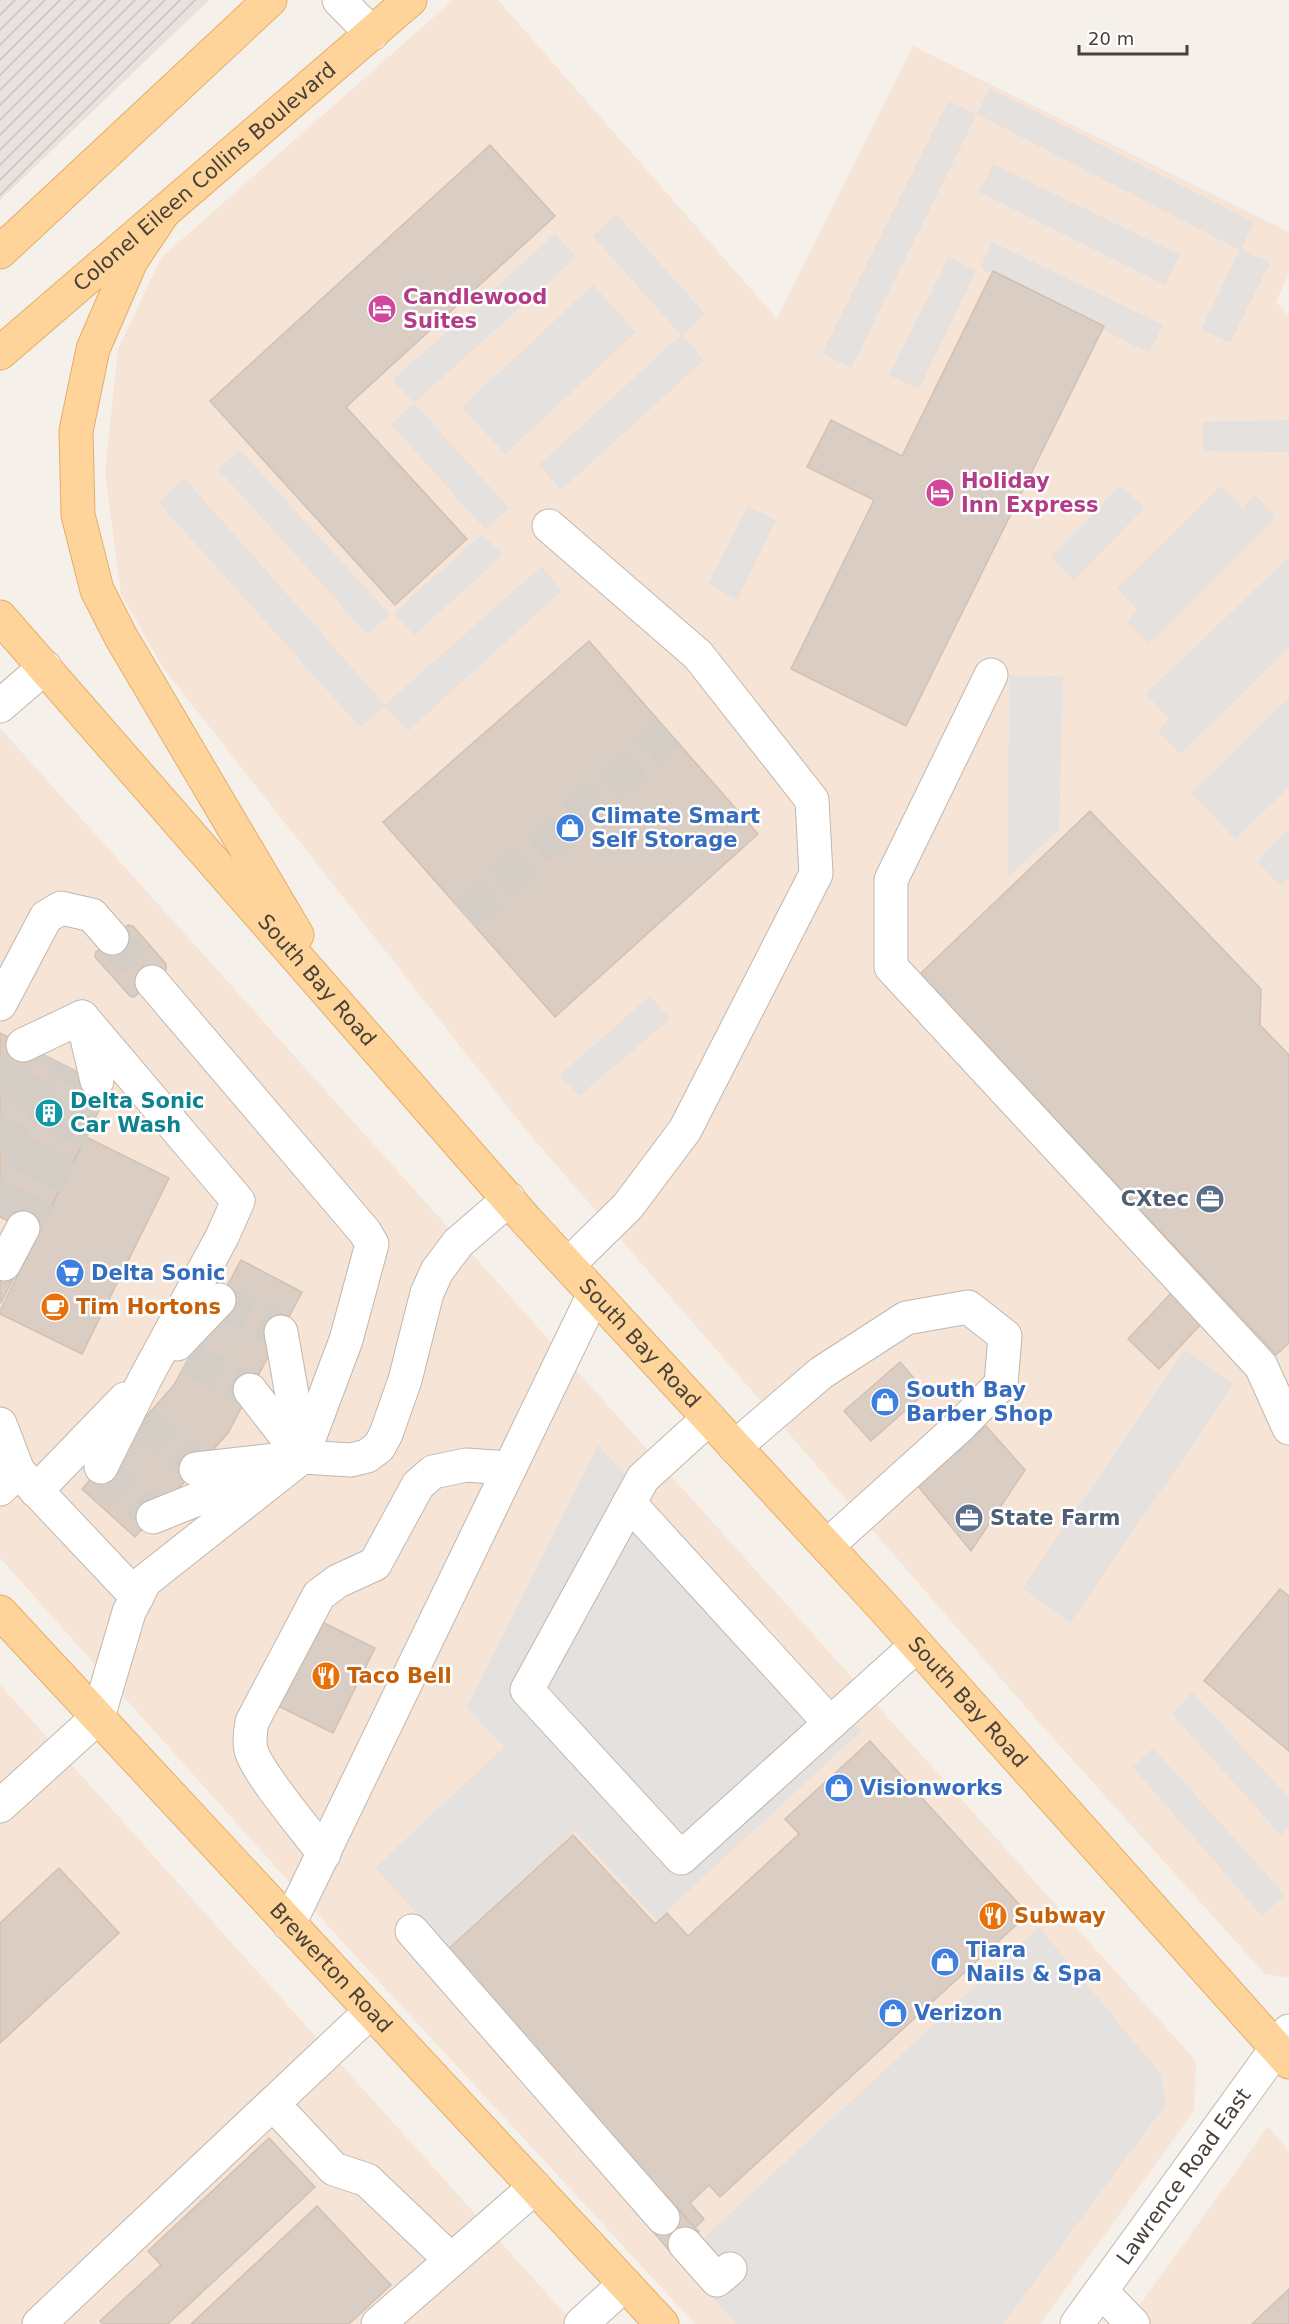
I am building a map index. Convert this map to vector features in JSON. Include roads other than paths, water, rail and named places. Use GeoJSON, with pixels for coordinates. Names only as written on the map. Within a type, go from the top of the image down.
{"type":"FeatureCollection","features":[{"type":"Feature","properties":{"kind":"main road"},"geometry":{"type":"LineString","coordinates":[[0,252],[270,0]]}},
{"type":"Feature","properties":{"kind":"main road","name":"Colonel Eileen Collins Boulevard"},"geometry":{"type":"LineString","coordinates":[[0,353],[410,0]]}},
{"type":"Feature","properties":{"kind":"main road"},"geometry":{"type":"LineString","coordinates":[[163,213],[130,261],[93,349],[76,431],[78,515],[97,590],[121,637],[340,1009]]}},
{"type":"Feature","properties":{"kind":"main road","name":"South Bay Road"},"geometry":{"type":"LineString","coordinates":[[0,617],[508,1199],[1285,2047]]}},
{"type":"Feature","properties":{"kind":"main road","name":"Brewerton Road"},"geometry":{"type":"LineString","coordinates":[[0,1612],[662,2324]]}},
{"type":"Feature","properties":{"kind":"street"},"geometry":{"type":"LineString","coordinates":[[339,0],[372,34]]}},
{"type":"Feature","properties":{"kind":"street"},"geometry":{"type":"LineString","coordinates":[[549,526],[698,656],[812,800],[816,874],[686,1130],[628,1206],[568,1265]]}},
{"type":"Feature","properties":{"kind":"street"},"geometry":{"type":"LineString","coordinates":[[0,706],[45,667]]}},
{"type":"Feature","properties":{"kind":"street"},"geometry":{"type":"LineString","coordinates":[[991,675],[891,880],[891,967],[1261,1366],[1289,1428]]}},
{"type":"Feature","properties":{"kind":"street"},"geometry":{"type":"LineString","coordinates":[[0,1004],[45,917],[61,908],[92,915],[112,938]]}},
{"type":"Feature","properties":{"kind":"street"},"geometry":{"type":"LineString","coordinates":[[0,1806],[98,1717],[129,1612],[145,1581],[302,1456],[346,1340],[372,1244],[365,1232],[152,982]]}},
{"type":"Feature","properties":{"kind":"street"},"geometry":{"type":"LineString","coordinates":[[82,1017],[59,1062],[82,1017]]}},
{"type":"Feature","properties":{"kind":"street"},"geometry":{"type":"LineString","coordinates":[[82,1017],[238,1201],[222,1237],[146,1377],[101,1467]]}},
{"type":"Feature","properties":{"kind":"street"},"geometry":{"type":"LineString","coordinates":[[196,1469],[302,1456],[351,1460],[367,1456],[379,1447],[386,1434],[405,1380],[427,1293],[437,1271],[458,1243],[508,1199]]}},
{"type":"Feature","properties":{"kind":"street"},"geometry":{"type":"LineString","coordinates":[[4,1264],[23,1228]]}},
{"type":"Feature","properties":{"kind":"street"},"geometry":{"type":"LineString","coordinates":[[289,1924],[594,1294]]}},
{"type":"Feature","properties":{"kind":"street"},"geometry":{"type":"LineString","coordinates":[[14,1476],[146,1377],[219,1300]]}},
{"type":"Feature","properties":{"kind":"street"},"geometry":{"type":"LineString","coordinates":[[735,1447],[821,1373],[906,1318],[968,1307],[1005,1336],[1000,1384],[960,1426],[827,1546]]}},
{"type":"Feature","properties":{"kind":"street"},"geometry":{"type":"LineString","coordinates":[[282,1332],[302,1456]]}},
{"type":"Feature","properties":{"kind":"street"},"geometry":{"type":"LineString","coordinates":[[146,1377],[188,1358]]}},
{"type":"Feature","properties":{"kind":"street"},"geometry":{"type":"LineString","coordinates":[[143,1420],[146,1377]]}},
{"type":"Feature","properties":{"kind":"street"},"geometry":{"type":"LineString","coordinates":[[250,1390],[302,1456]]}},
{"type":"Feature","properties":{"kind":"street"},"geometry":{"type":"LineString","coordinates":[[709,1418],[643,1478],[527,1690],[681,1858],[917,1645]]}},
{"type":"Feature","properties":{"kind":"street"},"geometry":{"type":"LineString","coordinates":[[0,1424],[14,1476],[137,1597]]}},
{"type":"Feature","properties":{"kind":"street"},"geometry":{"type":"LineString","coordinates":[[153,1517],[302,1456]]}},
{"type":"Feature","properties":{"kind":"street"},"geometry":{"type":"LineString","coordinates":[[324,1854],[266,1776],[252,1753],[249,1735],[252,1722],[318,1595],[338,1581],[375,1564],[418,1485],[433,1472],[466,1465],[510,1468]]}},
{"type":"Feature","properties":{"kind":"street"},"geometry":{"type":"LineString","coordinates":[[629,1503],[831,1723]]}},
{"type":"Feature","properties":{"kind":"street"},"geometry":{"type":"LineString","coordinates":[[412,1931],[663,2218]]}},
{"type":"Feature","properties":{"kind":"street"},"geometry":{"type":"LineString","coordinates":[[39,2324],[371,2011]]}},
{"type":"Feature","properties":{"kind":"street","name":"Lawrence Road East"},"geometry":{"type":"LineString","coordinates":[[1077,2324],[1285,2047]]}},
{"type":"Feature","properties":{"kind":"street"},"geometry":{"type":"LineString","coordinates":[[273,2104],[334,2169],[367,2180],[451,2260]]}},
{"type":"Feature","properties":{"kind":"street"},"geometry":{"type":"LineString","coordinates":[[378,2324],[535,2187]]}},
{"type":"Feature","properties":{"kind":"street"},"geometry":{"type":"LineString","coordinates":[[685,2244],[717,2280],[730,2268]]}},
{"type":"Feature","properties":{"kind":"street"},"geometry":{"type":"LineString","coordinates":[[582,2324],[625,2284]]}},
{"type":"Feature","properties":{"kind":"street"},"geometry":{"type":"LineString","coordinates":[[1101,2291],[1133,2324]]}},
{"type":"Feature","properties":{"kind":"tunnel"},"geometry":{"type":"LineString","coordinates":[[465,915],[669,733]]}},
{"type":"Feature","properties":{"kind":"tunnel"},"geometry":{"type":"LineString","coordinates":[[112,938],[152,982]]}},
{"type":"Feature","properties":{"kind":"tunnel"},"geometry":{"type":"LineString","coordinates":[[0,1093],[23,1045]]}},
{"type":"Feature","properties":{"kind":"tunnel"},"geometry":{"type":"LineString","coordinates":[[0,1151],[47,1056]]}},
{"type":"Feature","properties":{"kind":"tunnel"},"geometry":{"type":"LineString","coordinates":[[0,1215],[70,1068]]}},
{"type":"Feature","properties":{"kind":"tunnel"},"geometry":{"type":"LineString","coordinates":[[23,1228],[97,1081]]}},
{"type":"Feature","properties":{"kind":"tunnel"},"geometry":{"type":"LineString","coordinates":[[219,1300],[281,1332]]}},
{"type":"Feature","properties":{"kind":"tunnel"},"geometry":{"type":"LineString","coordinates":[[188,1358],[250,1390]]}},
{"type":"Feature","properties":{"kind":"tunnel"},"geometry":{"type":"LineString","coordinates":[[143,1421],[196,1469]]}},
{"type":"Feature","properties":{"kind":"tunnel"},"geometry":{"type":"LineString","coordinates":[[101,1467],[153,1517]]}},
{"type":"Feature","properties":{"kind":"place","name":"Candlewood Suites"},"geometry":{"type":"Point","coordinates":[382,309]}},
{"type":"Feature","properties":{"kind":"place","name":"Holiday Inn Express"},"geometry":{"type":"Point","coordinates":[940,493]}},
{"type":"Feature","properties":{"kind":"place","name":"Climate Smart Self Storage"},"geometry":{"type":"Point","coordinates":[570,828]}},
{"type":"Feature","properties":{"kind":"place","name":"Delta Sonic Car Wash"},"geometry":{"type":"Point","coordinates":[49,1113]}},
{"type":"Feature","properties":{"kind":"place","name":"CXtec"},"geometry":{"type":"Point","coordinates":[1210,1199]}},
{"type":"Feature","properties":{"kind":"place","name":"Delta Sonic"},"geometry":{"type":"Point","coordinates":[70,1273]}},
{"type":"Feature","properties":{"kind":"place","name":"Tim Hortons"},"geometry":{"type":"Point","coordinates":[55,1307]}},
{"type":"Feature","properties":{"kind":"place","name":"South Bay Barber Shop"},"geometry":{"type":"Point","coordinates":[885,1402]}},
{"type":"Feature","properties":{"kind":"place","name":"State Farm"},"geometry":{"type":"Point","coordinates":[969,1518]}},
{"type":"Feature","properties":{"kind":"place","name":"Taco Bell"},"geometry":{"type":"Point","coordinates":[326,1676]}},
{"type":"Feature","properties":{"kind":"place","name":"Visionworks"},"geometry":{"type":"Point","coordinates":[839,1788]}},
{"type":"Feature","properties":{"kind":"place","name":"Subway"},"geometry":{"type":"Point","coordinates":[993,1916]}},
{"type":"Feature","properties":{"kind":"place","name":"Tiara Nails & Spa"},"geometry":{"type":"Point","coordinates":[945,1962]}},
{"type":"Feature","properties":{"kind":"place","name":"Verizon"},"geometry":{"type":"Point","coordinates":[893,2013]}}]}
